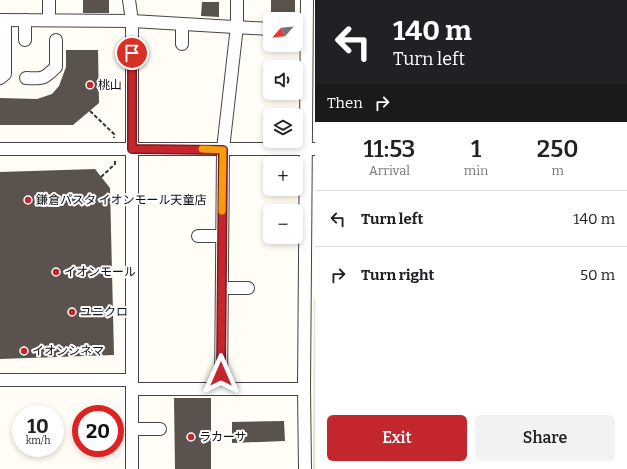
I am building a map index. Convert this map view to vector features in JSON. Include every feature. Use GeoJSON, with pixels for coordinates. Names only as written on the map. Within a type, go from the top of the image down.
{"type":"FeatureCollection","features":[{"type":"Feature","properties":{"kind":"street"},"geometry":{"type":"LineString","coordinates":[[49,0],[49,20]]}},
{"type":"Feature","properties":{"kind":"street"},"geometry":{"type":"LineString","coordinates":[[129,0],[132,21],[132,469]]}},
{"type":"Feature","properties":{"kind":"street"},"geometry":{"type":"LineString","coordinates":[[221,389],[223,150],[237,26],[237,0]]}},
{"type":"Feature","properties":{"kind":"street"},"geometry":{"type":"LineString","coordinates":[[305,469],[304,389],[310,218],[310,149],[306,31],[307,0]]}},
{"type":"Feature","properties":{"kind":"street"},"geometry":{"type":"LineString","coordinates":[[0,78],[5,74],[2,20],[132,21],[263,28]]}},
{"type":"Feature","properties":{"kind":"street"},"geometry":{"type":"LineString","coordinates":[[25,20],[25,40]]}},
{"type":"Feature","properties":{"kind":"street"},"geometry":{"type":"LineString","coordinates":[[182,24],[182,44]]}},
{"type":"Feature","properties":{"kind":"street"},"geometry":{"type":"LineString","coordinates":[[26,78],[40,79],[48,75],[56,67],[56,40]]}},
{"type":"Feature","properties":{"kind":"street"},"geometry":{"type":"LineString","coordinates":[[0,149],[310,149]]}},
{"type":"Feature","properties":{"kind":"street"},"geometry":{"type":"LineString","coordinates":[[198,236],[222,236]]}},
{"type":"Feature","properties":{"kind":"street"},"geometry":{"type":"LineString","coordinates":[[222,288],[248,288]]}},
{"type":"Feature","properties":{"kind":"street"},"geometry":{"type":"LineString","coordinates":[[0,380],[132,384],[221,389],[304,389]]}},
{"type":"Feature","properties":{"kind":"street"},"geometry":{"type":"LineString","coordinates":[[132,429],[160,428]]}},
{"type":"Feature","properties":{"kind":"green space"},"geometry":{"type":"Polygon","coordinates":[[[315,298],[315,469],[313,469],[314,299],[315,298]]]}},
{"type":"Feature","properties":{"kind":"building"},"geometry":{"type":"Polygon","coordinates":[[[83,0],[109,0],[109,13],[83,13],[83,0]]]}},
{"type":"Feature","properties":{"kind":"building"},"geometry":{"type":"Polygon","coordinates":[[[271,0],[295,0],[295,12],[271,12],[271,0]]]}},
{"type":"Feature","properties":{"kind":"building"},"geometry":{"type":"Polygon","coordinates":[[[202,2],[219,2],[219,17],[201,16],[202,2]]]}},
{"type":"Feature","properties":{"kind":"building"},"geometry":{"type":"Polygon","coordinates":[[[66,50],[98,50],[99,103],[73,125],[0,125],[0,98],[37,99],[52,94],[59,86],[66,67],[66,50]]]}},
{"type":"Feature","properties":{"kind":"building","name":"イオンモール"},"geometry":{"type":"Polygon","coordinates":[[[95,169],[110,188],[114,355],[0,359],[0,172],[95,169]]]}},
{"type":"Feature","properties":{"kind":"building"},"geometry":{"type":"Polygon","coordinates":[[[174,398],[211,398],[211,469],[175,469],[174,398]]]}},
{"type":"Feature","properties":{"kind":"building"},"geometry":{"type":"Polygon","coordinates":[[[284,421],[285,441],[232,443],[232,422],[284,421]]]}},
{"type":"Feature","properties":{"kind":"slow traffic"},"geometry":{"type":"LineString","coordinates":[[202,149],[223,150],[222,211]]}},
{"type":"Feature","properties":{"kind":"place","name":"桃山"},"geometry":{"type":"Point","coordinates":[90,85]}},
{"type":"Feature","properties":{"kind":"place","name":"鎌倉パスタ イオンモール天童店"},"geometry":{"type":"Point","coordinates":[28,200]}},
{"type":"Feature","properties":{"kind":"place","name":"イオンモール"},"geometry":{"type":"Point","coordinates":[56,272]}},
{"type":"Feature","properties":{"kind":"place","name":"ユニクロ"},"geometry":{"type":"Point","coordinates":[72,312]}},
{"type":"Feature","properties":{"kind":"place","name":"イオンシネマ"},"geometry":{"type":"Point","coordinates":[24,351]}},
{"type":"Feature","properties":{"kind":"place","name":"ラカーサ"},"geometry":{"type":"Point","coordinates":[191,437]}},
{"type":"Feature","properties":{"kind":"route"},"geometry":{"type":"LineString","coordinates":[[132,53],[132,149],[223,150],[221,374]]}}]}
